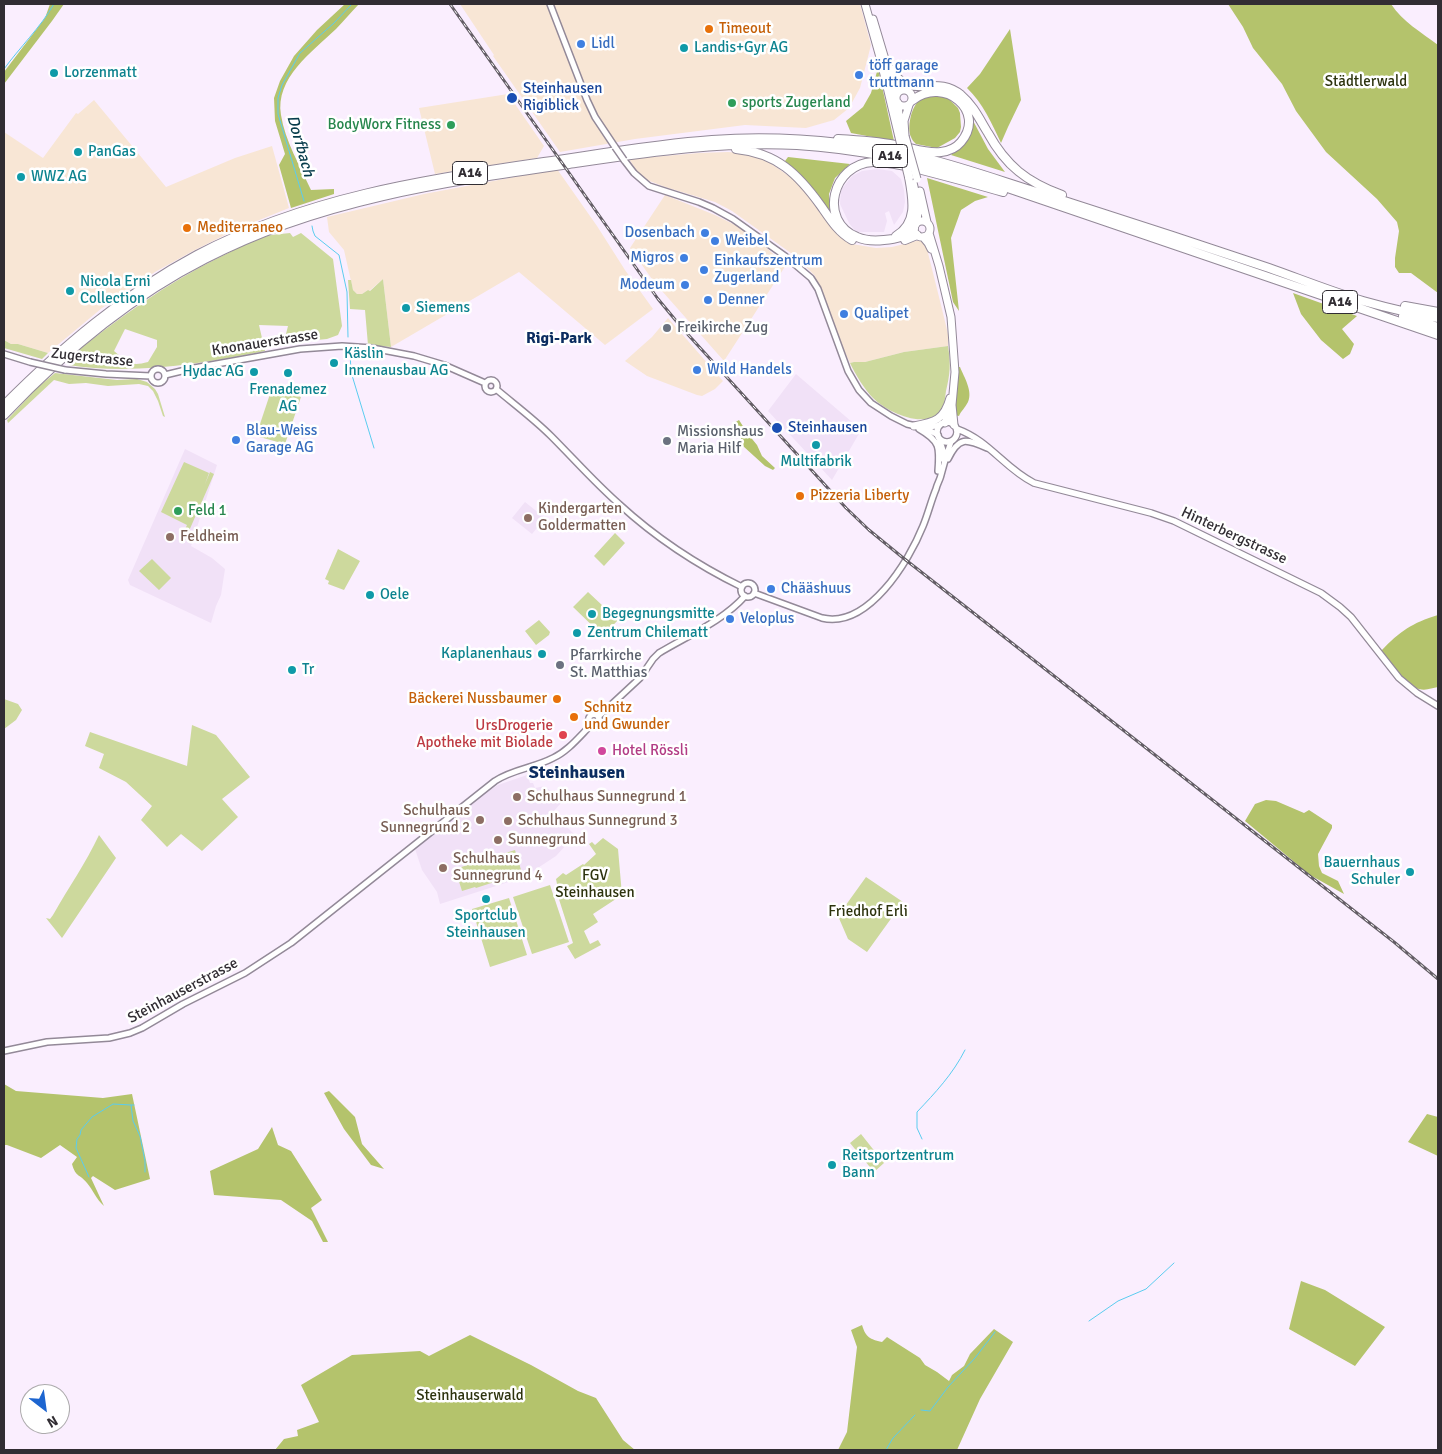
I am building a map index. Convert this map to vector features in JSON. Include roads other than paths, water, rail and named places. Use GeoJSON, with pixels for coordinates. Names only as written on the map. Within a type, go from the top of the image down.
{"type":"FeatureCollection","features":[{"type":"Feature","properties":{"kind":"highway"},"geometry":{"type":"LineString","coordinates":[[865,4],[897,99],[902,136]]}},
{"type":"Feature","properties":{"kind":"highway"},"geometry":{"type":"LineString","coordinates":[[709,146],[754,151],[780,163],[791,171],[806,187],[839,230],[859,243],[872,246],[891,244],[930,227],[913,178],[869,4]]}},
{"type":"Feature","properties":{"kind":"highway"},"geometry":{"type":"LineString","coordinates":[[884,65],[904,83],[914,86],[941,86],[953,90],[967,101],[1000,153],[1023,176],[1047,189],[1130,222]]}},
{"type":"Feature","properties":{"kind":"highway"},"geometry":{"type":"LineString","coordinates":[[884,65],[893,81],[909,97]]}},
{"type":"Feature","properties":{"kind":"highway"},"geometry":{"type":"LineString","coordinates":[[746,139],[792,137],[867,140],[941,152],[952,149],[962,140],[967,131],[968,119],[965,108],[957,98],[950,94],[938,92],[909,97],[899,91],[897,99],[902,106],[909,97],[915,93],[941,86]]}},
{"type":"Feature","properties":{"kind":"highway"},"geometry":{"type":"LineString","coordinates":[[902,136],[909,97]]}},
{"type":"Feature","properties":{"kind":"highway","name":"A14"},"geometry":{"type":"LineString","coordinates":[[4,405],[69,343],[131,295],[198,254],[279,219],[354,196],[435,179],[663,146],[746,139],[826,142],[879,149],[908,154],[966,169],[1130,222],[1438,327]]}},
{"type":"Feature","properties":{"kind":"highway","name":"A14"},"geometry":{"type":"LineString","coordinates":[[4,415],[66,354],[102,324],[133,302],[162,282],[206,258],[270,229],[331,209],[429,186],[634,155],[709,146],[796,145],[884,155],[926,164],[1063,208],[1438,335]]}},
{"type":"Feature","properties":{"kind":"highway"},"geometry":{"type":"LineString","coordinates":[[920,232],[910,233],[901,238],[882,240],[864,239],[854,236],[842,224],[835,210],[834,194],[840,180],[851,169],[868,163],[884,163],[912,168],[1063,208]]}},
{"type":"Feature","properties":{"kind":"highway"},"geometry":{"type":"LineString","coordinates":[[913,178],[919,208],[920,232],[949,303],[955,372],[952,405],[955,427]]}},
{"type":"Feature","properties":{"kind":"highway"},"geometry":{"type":"LineString","coordinates":[[882,240],[899,234],[910,222],[913,204],[913,178]]}},
{"type":"Feature","properties":{"kind":"highway"},"geometry":{"type":"LineString","coordinates":[[920,232],[920,221],[927,222]]}},
{"type":"Feature","properties":{"kind":"highway","name":"A14"},"geometry":{"type":"LineString","coordinates":[[1325,288],[1407,307],[1438,312]]}},
{"type":"Feature","properties":{"kind":"highway","name":"A14"},"geometry":{"type":"LineString","coordinates":[[1364,301],[1438,318]]}},
{"type":"Feature","properties":{"kind":"highway"},"geometry":{"type":"LineString","coordinates":[[914,426],[934,422],[942,416],[953,385]]}},
{"type":"Feature","properties":{"kind":"highway"},"geometry":{"type":"LineString","coordinates":[[942,424],[952,405]]}},
{"type":"Feature","properties":{"kind":"main road"},"geometry":{"type":"LineString","coordinates":[[950,422],[955,427],[956,437],[951,442],[945,442],[939,437],[938,430],[942,424],[950,422]]}},
{"type":"Feature","properties":{"kind":"main road","name":"Hinterbergstrasse"},"geometry":{"type":"LineString","coordinates":[[955,427],[985,445]]}},
{"type":"Feature","properties":{"kind":"main road","name":"Hinterbergstrasse"},"geometry":{"type":"LineString","coordinates":[[956,437],[969,437],[985,445],[994,451],[1017,474],[1034,483],[1150,512],[1174,521],[1321,592],[1351,617],[1399,678],[1416,693],[1438,706]]}},
{"type":"Feature","properties":{"kind":"street"},"geometry":{"type":"LineString","coordinates":[[550,4],[595,117],[634,174],[649,186],[699,202],[721,212],[804,271],[818,288],[848,371],[859,390],[871,403],[891,416],[907,424],[925,428],[939,437],[943,450],[940,473]]}},
{"type":"Feature","properties":{"kind":"street","name":"Knonauerstrasse"},"geometry":{"type":"LineString","coordinates":[[165,375],[300,349],[342,346],[372,348],[414,356],[444,365],[485,383],[489,380],[493,381],[497,385],[496,389],[537,423],[618,503],[640,522],[699,565],[742,587]]}},
{"type":"Feature","properties":{"kind":"street","name":"Zugerstrasse"},"geometry":{"type":"LineString","coordinates":[[4,354],[65,370],[151,376]]}},
{"type":"Feature","properties":{"kind":"street"},"geometry":{"type":"LineString","coordinates":[[159,369],[165,375],[164,380],[158,383],[154,382],[151,376],[153,372],[159,369]]}},
{"type":"Feature","properties":{"kind":"street"},"geometry":{"type":"LineString","coordinates":[[925,428],[942,424]]}},
{"type":"Feature","properties":{"kind":"street"},"geometry":{"type":"LineString","coordinates":[[914,426],[928,433],[935,440],[940,452],[940,473]]}},
{"type":"Feature","properties":{"kind":"street"},"geometry":{"type":"LineString","coordinates":[[754,592],[826,618],[838,618],[853,614],[866,607],[886,587],[913,547],[923,527],[951,442]]}},
{"type":"Feature","properties":{"kind":"street"},"geometry":{"type":"LineString","coordinates":[[940,473],[952,451],[960,442],[976,443],[994,451]]}},
{"type":"Feature","properties":{"kind":"street"},"geometry":{"type":"LineString","coordinates":[[745,596],[742,592],[742,587],[745,584],[750,584],[754,587],[754,592]]}},
{"type":"Feature","properties":{"kind":"street"},"geometry":{"type":"LineString","coordinates":[[598,717],[634,683],[659,653],[727,613],[745,596],[750,596],[754,592]]}},
{"type":"Feature","properties":{"kind":"street"},"geometry":{"type":"LineString","coordinates":[[595,715],[598,717],[600,720],[598,725],[591,725],[588,722],[590,716],[595,715]]}},
{"type":"Feature","properties":{"kind":"street","name":"Steinhauserstrasse"},"geometry":{"type":"LineString","coordinates":[[4,1051],[47,1042],[102,1039],[130,1033],[245,973],[280,951],[495,781],[513,771],[555,758],[591,725]]}},
{"type":"Feature","properties":{"kind":"waterway"},"geometry":{"type":"LineString","coordinates":[[4,69],[43,21],[54,4]]}},
{"type":"Feature","properties":{"kind":"waterway","name":"Dorfbach"},"geometry":{"type":"LineString","coordinates":[[304,201],[278,114],[278,98],[282,85],[300,53],[352,4]]}},
{"type":"Feature","properties":{"kind":"waterway","name":"Dorfbach"},"geometry":{"type":"LineString","coordinates":[[312,226],[315,236],[339,255],[347,292],[348,337]]}},
{"type":"Feature","properties":{"kind":"waterway","name":"Dorfbach"},"geometry":{"type":"LineString","coordinates":[[350,352],[351,372],[374,448]]}},
{"type":"Feature","properties":{"kind":"waterway"},"geometry":{"type":"LineString","coordinates":[[922,1139],[917,1128],[917,1112],[949,1075],[965,1050]]}},
{"type":"Feature","properties":{"kind":"waterway"},"geometry":{"type":"LineString","coordinates":[[89,1177],[76,1148],[81,1130],[92,1117],[113,1104],[131,1105]]}},
{"type":"Feature","properties":{"kind":"waterway"},"geometry":{"type":"LineString","coordinates":[[134,1105],[131,1105],[133,1121],[140,1136],[145,1161],[145,1172]]}},
{"type":"Feature","properties":{"kind":"waterway"},"geometry":{"type":"LineString","coordinates":[[1089,1321],[1118,1301],[1146,1289],[1174,1263]]}},
{"type":"Feature","properties":{"kind":"waterway"},"geometry":{"type":"LineString","coordinates":[[921,1410],[930,1411],[995,1332]]}},
{"type":"Feature","properties":{"kind":"waterway"},"geometry":{"type":"LineString","coordinates":[[886,1450],[893,1438],[915,1415]]}},
{"type":"Feature","properties":{"kind":"railway"},"geometry":{"type":"LineString","coordinates":[[450,4],[658,299],[682,328],[846,508],[902,557],[1394,942],[1438,979]]}},
{"type":"Feature","properties":{"kind":"place","name":"Timeout"},"geometry":{"type":"Point","coordinates":[709,29]}},
{"type":"Feature","properties":{"kind":"place","name":"Lidl"},"geometry":{"type":"Point","coordinates":[581,44]}},
{"type":"Feature","properties":{"kind":"place","name":"Landis+Gyr AG"},"geometry":{"type":"Point","coordinates":[684,48]}},
{"type":"Feature","properties":{"kind":"place","name":"Lorzenmatt"},"geometry":{"type":"Point","coordinates":[54,73]}},
{"type":"Feature","properties":{"kind":"place","name":"töff garage truttmann"},"geometry":{"type":"Point","coordinates":[859,75]}},
{"type":"Feature","properties":{"kind":"place","name":"Steinhausen Rigiblick"},"geometry":{"type":"Point","coordinates":[512,98]}},
{"type":"Feature","properties":{"kind":"place","name":"sports Zugerland"},"geometry":{"type":"Point","coordinates":[732,103]}},
{"type":"Feature","properties":{"kind":"place","name":"BodyWorx Fitness"},"geometry":{"type":"Point","coordinates":[451,125]}},
{"type":"Feature","properties":{"kind":"place","name":"PanGas"},"geometry":{"type":"Point","coordinates":[78,152]}},
{"type":"Feature","properties":{"kind":"place","name":"WWZ AG"},"geometry":{"type":"Point","coordinates":[21,177]}},
{"type":"Feature","properties":{"kind":"place","name":"Mediterraneo"},"geometry":{"type":"Point","coordinates":[187,228]}},
{"type":"Feature","properties":{"kind":"place","name":"Dosenbach"},"geometry":{"type":"Point","coordinates":[705,233]}},
{"type":"Feature","properties":{"kind":"place","name":"Weibel"},"geometry":{"type":"Point","coordinates":[715,241]}},
{"type":"Feature","properties":{"kind":"place","name":"Migros"},"geometry":{"type":"Point","coordinates":[684,258]}},
{"type":"Feature","properties":{"kind":"place","name":"Einkaufszentrum Zugerland"},"geometry":{"type":"Point","coordinates":[704,270]}},
{"type":"Feature","properties":{"kind":"place","name":"Modeum"},"geometry":{"type":"Point","coordinates":[685,285]}},
{"type":"Feature","properties":{"kind":"place","name":"Nicola Erni Collection"},"geometry":{"type":"Point","coordinates":[70,291]}},
{"type":"Feature","properties":{"kind":"place","name":"Denner"},"geometry":{"type":"Point","coordinates":[708,300]}},
{"type":"Feature","properties":{"kind":"place","name":"Siemens"},"geometry":{"type":"Point","coordinates":[406,308]}},
{"type":"Feature","properties":{"kind":"place","name":"Qualipet"},"geometry":{"type":"Point","coordinates":[844,314]}},
{"type":"Feature","properties":{"kind":"place","name":"Freikirche Zug"},"geometry":{"type":"Point","coordinates":[667,328]}},
{"type":"Feature","properties":{"kind":"place","name":"Käslin Innenausbau AG"},"geometry":{"type":"Point","coordinates":[334,363]}},
{"type":"Feature","properties":{"kind":"place","name":"Wild Handels"},"geometry":{"type":"Point","coordinates":[697,370]}},
{"type":"Feature","properties":{"kind":"place","name":"Hydac AG"},"geometry":{"type":"Point","coordinates":[254,372]}},
{"type":"Feature","properties":{"kind":"place","name":"Frenademez AG"},"geometry":{"type":"Point","coordinates":[288,373]}},
{"type":"Feature","properties":{"kind":"place","name":"Steinhausen"},"geometry":{"type":"Point","coordinates":[777,428]}},
{"type":"Feature","properties":{"kind":"place","name":"Blau-Weiss Garage AG"},"geometry":{"type":"Point","coordinates":[236,440]}},
{"type":"Feature","properties":{"kind":"place","name":"Missionshaus Maria Hilf"},"geometry":{"type":"Point","coordinates":[667,441]}},
{"type":"Feature","properties":{"kind":"place","name":"Multifabrik"},"geometry":{"type":"Point","coordinates":[816,445]}},
{"type":"Feature","properties":{"kind":"place","name":"Pizzeria Liberty"},"geometry":{"type":"Point","coordinates":[800,496]}},
{"type":"Feature","properties":{"kind":"place","name":"Feld 1"},"geometry":{"type":"Point","coordinates":[178,511]}},
{"type":"Feature","properties":{"kind":"place","name":"Kindergarten Goldermatten"},"geometry":{"type":"Point","coordinates":[528,518]}},
{"type":"Feature","properties":{"kind":"place","name":"Feldheim"},"geometry":{"type":"Point","coordinates":[170,537]}},
{"type":"Feature","properties":{"kind":"place","name":"Chääshuus"},"geometry":{"type":"Point","coordinates":[771,589]}},
{"type":"Feature","properties":{"kind":"place","name":"Oele"},"geometry":{"type":"Point","coordinates":[370,595]}},
{"type":"Feature","properties":{"kind":"place","name":"Begegnungsmitte"},"geometry":{"type":"Point","coordinates":[592,614]}},
{"type":"Feature","properties":{"kind":"place","name":"Veloplus"},"geometry":{"type":"Point","coordinates":[730,619]}},
{"type":"Feature","properties":{"kind":"place","name":"Zentrum Chilematt"},"geometry":{"type":"Point","coordinates":[577,633]}},
{"type":"Feature","properties":{"kind":"place","name":"Kaplanenhaus"},"geometry":{"type":"Point","coordinates":[542,654]}},
{"type":"Feature","properties":{"kind":"place","name":"Pfarrkirche St. Matthias"},"geometry":{"type":"Point","coordinates":[560,665]}},
{"type":"Feature","properties":{"kind":"place","name":"Tr"},"geometry":{"type":"Point","coordinates":[292,670]}},
{"type":"Feature","properties":{"kind":"place","name":"Bäckerei Nussbaumer"},"geometry":{"type":"Point","coordinates":[557,699]}},
{"type":"Feature","properties":{"kind":"place","name":"Schnitz und Gwunder"},"geometry":{"type":"Point","coordinates":[574,717]}},
{"type":"Feature","properties":{"kind":"place","name":"UrsDrogerie Apotheke mit Biolade"},"geometry":{"type":"Point","coordinates":[563,735]}},
{"type":"Feature","properties":{"kind":"place","name":"Hotel Rössli"},"geometry":{"type":"Point","coordinates":[602,751]}},
{"type":"Feature","properties":{"kind":"place","name":"Schulhaus Sunnegrund 1"},"geometry":{"type":"Point","coordinates":[517,797]}},
{"type":"Feature","properties":{"kind":"place","name":"Schulhaus Sunnegrund 2"},"geometry":{"type":"Point","coordinates":[480,820]}},
{"type":"Feature","properties":{"kind":"place","name":"Schulhaus Sunnegrund 3"},"geometry":{"type":"Point","coordinates":[508,821]}},
{"type":"Feature","properties":{"kind":"place","name":"Sunnegrund"},"geometry":{"type":"Point","coordinates":[498,840]}},
{"type":"Feature","properties":{"kind":"place","name":"Schulhaus Sunnegrund 4"},"geometry":{"type":"Point","coordinates":[443,868]}},
{"type":"Feature","properties":{"kind":"place","name":"Bauernhaus Schuler"},"geometry":{"type":"Point","coordinates":[1410,872]}},
{"type":"Feature","properties":{"kind":"place","name":"Sportclub Steinhausen"},"geometry":{"type":"Point","coordinates":[486,899]}},
{"type":"Feature","properties":{"kind":"place","name":"Reitsportzentrum Bann"},"geometry":{"type":"Point","coordinates":[832,1165]}},
{"type":"Feature","properties":{"kind":"district","name":"Rigi-Park"},"geometry":{"type":"Point","coordinates":[559,339]}},
{"type":"Feature","properties":{"kind":"district","name":"Steinhausen"},"geometry":{"type":"Point","coordinates":[577,773]}},
{"type":"Feature","properties":{"kind":"park label","name":"Städtlerwald"},"geometry":{"type":"Point","coordinates":[1366,82]}},
{"type":"Feature","properties":{"kind":"park label","name":"FGV Steinhausen"},"geometry":{"type":"Point","coordinates":[595,884]}},
{"type":"Feature","properties":{"kind":"park label","name":"Friedhof Erli"},"geometry":{"type":"Point","coordinates":[868,912]}},
{"type":"Feature","properties":{"kind":"park label","name":"Steinhauserwald"},"geometry":{"type":"Point","coordinates":[470,1396]}}]}
